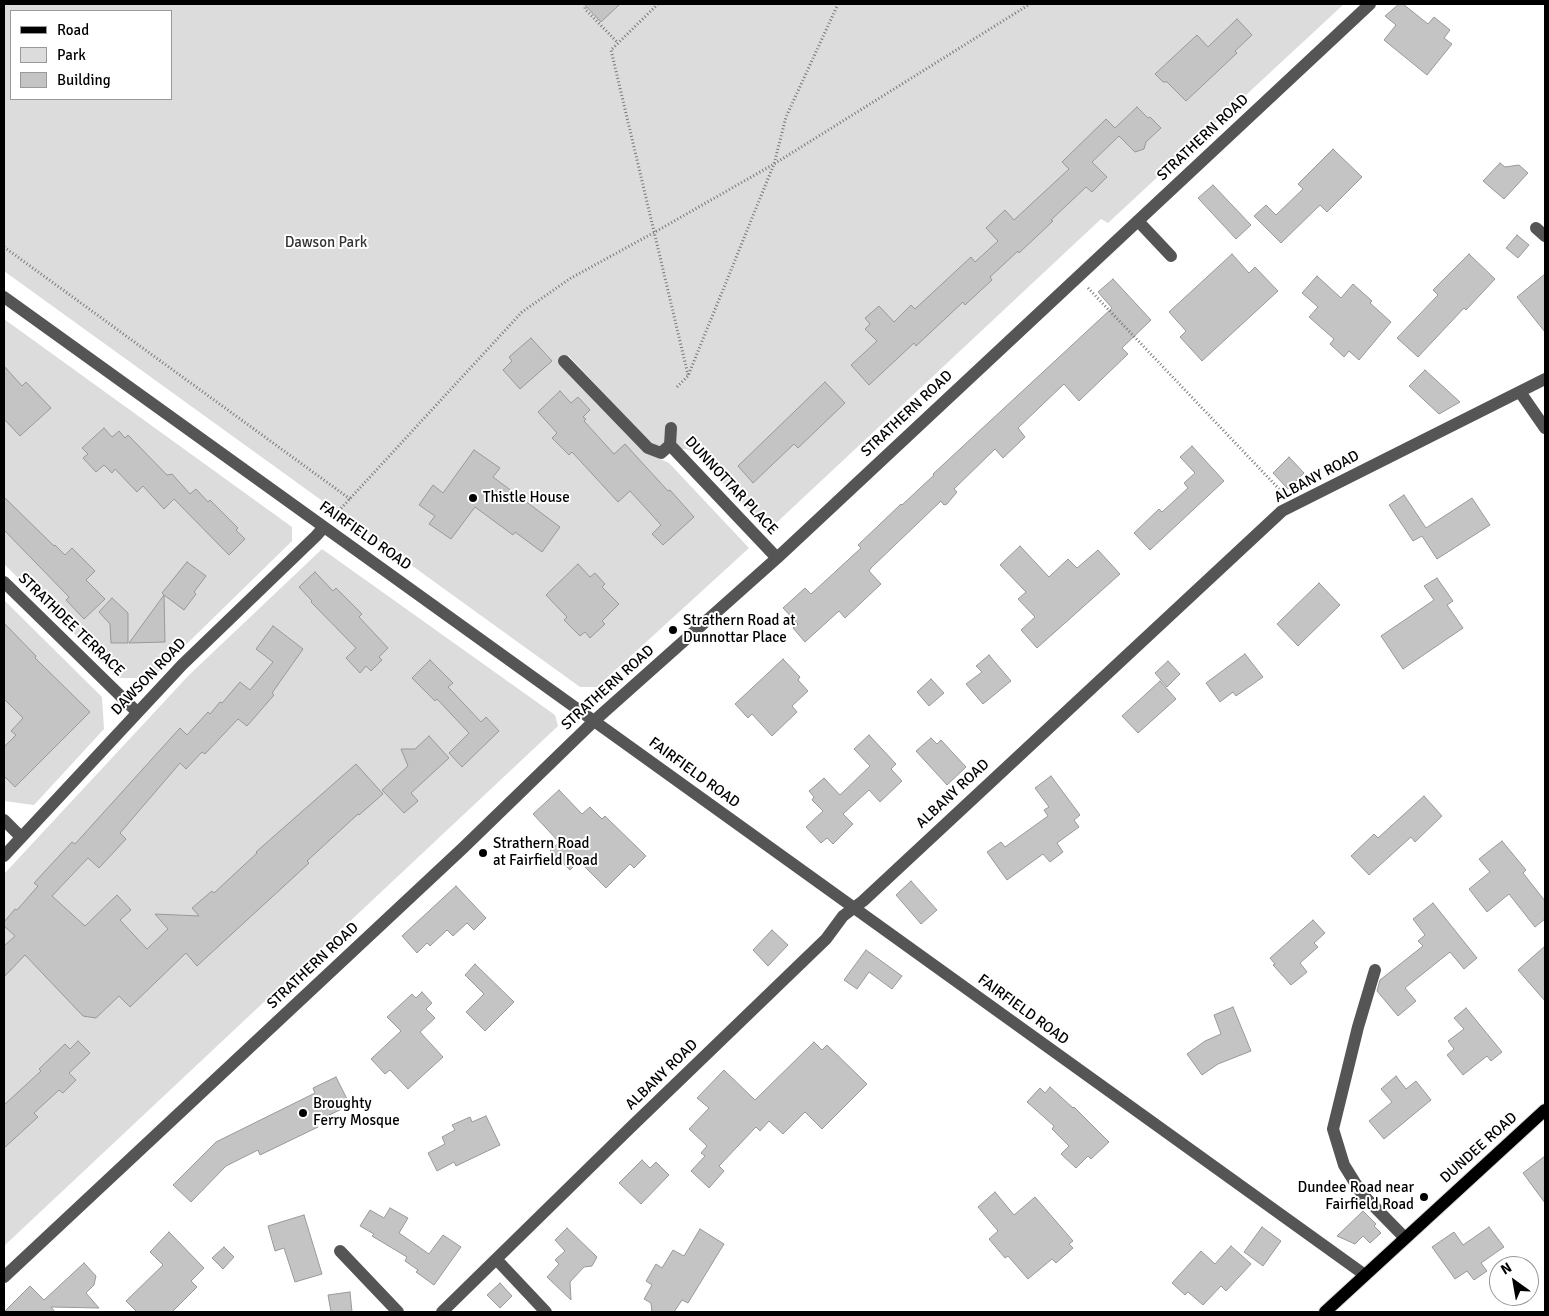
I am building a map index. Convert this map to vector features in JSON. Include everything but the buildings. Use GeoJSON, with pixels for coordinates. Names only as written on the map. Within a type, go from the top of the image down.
{"type":"FeatureCollection","features":[{"type":"Feature","properties":{"kind":"main road","name":"DUNDEE ROAD"},"geometry":{"type":"LineString","coordinates":[[1325,1312],[1545,1110]]}},
{"type":"Feature","properties":{"kind":"street","name":"STRATHERN ROAD"},"geometry":{"type":"LineString","coordinates":[[4,1277],[449,861],[594,721],[776,558],[1370,4]]}},
{"type":"Feature","properties":{"kind":"street"},"geometry":{"type":"LineString","coordinates":[[1138,221],[1171,256]]}},
{"type":"Feature","properties":{"kind":"street","name":"FAIRFIELD ROAD"},"geometry":{"type":"LineString","coordinates":[[4,297],[1365,1275]]}},
{"type":"Feature","properties":{"kind":"street","name":"DUNNOTTAR PLACE"},"geometry":{"type":"LineString","coordinates":[[564,361],[648,448],[666,449],[776,558]]}},
{"type":"Feature","properties":{"kind":"street","name":"ALBANY ROAD"},"geometry":{"type":"LineString","coordinates":[[442,1312],[826,939],[843,916],[863,901],[1282,511],[1545,379]]}},
{"type":"Feature","properties":{"kind":"street"},"geometry":{"type":"LineString","coordinates":[[1520,392],[1545,428]]}},
{"type":"Feature","properties":{"kind":"street"},"geometry":{"type":"LineString","coordinates":[[666,449],[671,428]]}},
{"type":"Feature","properties":{"kind":"street","name":"DAWSON ROAD"},"geometry":{"type":"LineString","coordinates":[[4,856],[182,665],[316,536],[324,526]]}},
{"type":"Feature","properties":{"kind":"street","name":"STRATHDEE TERRACE"},"geometry":{"type":"LineString","coordinates":[[4,582],[137,712]]}},
{"type":"Feature","properties":{"kind":"street"},"geometry":{"type":"LineString","coordinates":[[4,820],[21,837]]}},
{"type":"Feature","properties":{"kind":"street"},"geometry":{"type":"LineString","coordinates":[[1375,970],[1358,1027],[1333,1130],[1344,1165],[1362,1194],[1405,1238]]}},
{"type":"Feature","properties":{"kind":"street"},"geometry":{"type":"LineString","coordinates":[[340,1251],[398,1312]]}},
{"type":"Feature","properties":{"kind":"street"},"geometry":{"type":"LineString","coordinates":[[497,1260],[546,1312]]}},
{"type":"Feature","properties":{"kind":"path"},"geometry":{"type":"LineString","coordinates":[[585,4],[585,9],[618,43]]}},
{"type":"Feature","properties":{"kind":"path"},"geometry":{"type":"LineString","coordinates":[[658,4],[611,50],[688,376]]}},
{"type":"Feature","properties":{"kind":"path"},"geometry":{"type":"LineString","coordinates":[[676,387],[688,376],[774,164],[786,117],[838,4]]}},
{"type":"Feature","properties":{"kind":"path"},"geometry":{"type":"LineString","coordinates":[[324,526],[522,312],[571,278],[774,164],[1030,4]]}},
{"type":"Feature","properties":{"kind":"path"},"geometry":{"type":"LineString","coordinates":[[4,247],[350,499]]}},
{"type":"Feature","properties":{"kind":"path"},"geometry":{"type":"LineString","coordinates":[[1077,277],[1280,490],[1282,511]]}},
{"type":"Feature","properties":{"kind":"green space","name":"Dawson Park"},"geometry":{"type":"Polygon","coordinates":[[[4,4],[1344,4],[1108,223],[1101,219],[773,526],[762,524],[691,450],[652,445],[568,355],[573,376],[644,452],[669,463],[749,548],[597,687],[580,687],[4,271],[4,4]]]}},
{"type":"Feature","properties":{"kind":"green space"},"geometry":{"type":"Polygon","coordinates":[[[4,319],[292,527],[292,541],[152,678],[119,678],[4,564],[4,319]]]}},
{"type":"Feature","properties":{"kind":"green space"},"geometry":{"type":"Polygon","coordinates":[[[322,549],[555,715],[558,726],[4,1246],[4,874],[189,675],[322,549]]]}},
{"type":"Feature","properties":{"kind":"green space"},"geometry":{"type":"Polygon","coordinates":[[[4,600],[102,697],[104,729],[34,805],[4,801],[4,600]]]}},
{"type":"Feature","properties":{"kind":"place","name":"Thistle House"},"geometry":{"type":"Point","coordinates":[473,498]}},
{"type":"Feature","properties":{"kind":"place","name":"Strathern Road at Dunnottar Place"},"geometry":{"type":"Point","coordinates":[673,630]}},
{"type":"Feature","properties":{"kind":"place","name":"Strathern Road at Fairfield Road"},"geometry":{"type":"Point","coordinates":[483,853]}},
{"type":"Feature","properties":{"kind":"place","name":"Broughty Ferry Mosque"},"geometry":{"type":"Point","coordinates":[303,1113]}},
{"type":"Feature","properties":{"kind":"place","name":"Dundee Road near Fairfield Road"},"geometry":{"type":"Point","coordinates":[1424,1197]}}]}
